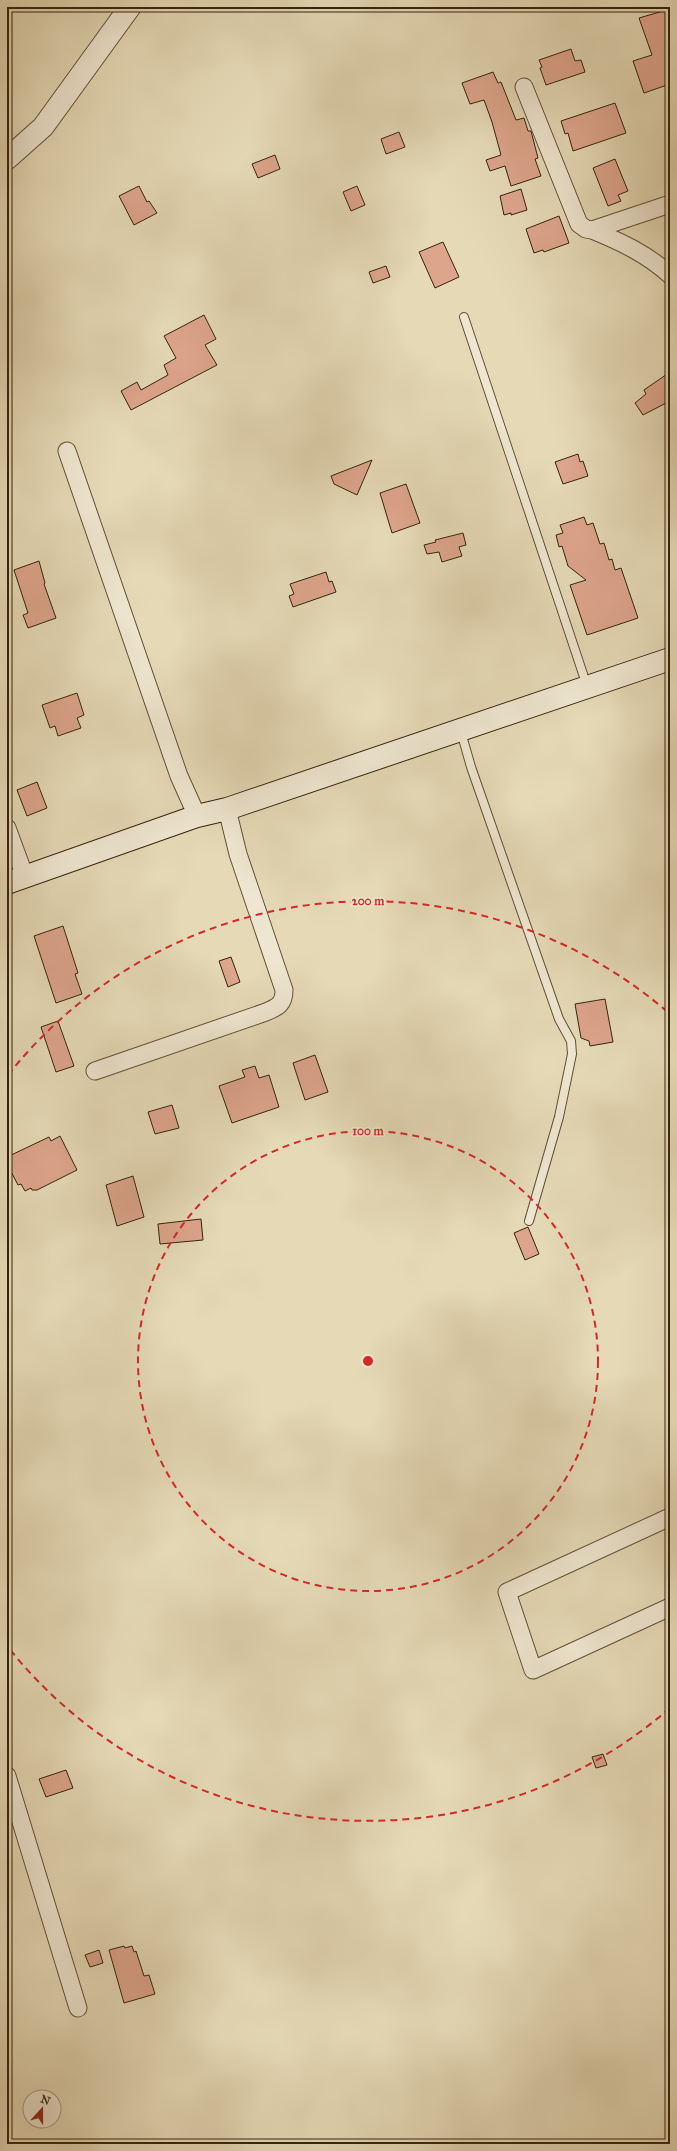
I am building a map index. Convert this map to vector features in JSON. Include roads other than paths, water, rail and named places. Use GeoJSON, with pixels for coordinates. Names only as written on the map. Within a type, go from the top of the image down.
{"type":"FeatureCollection","features":[{"type":"Feature","properties":{"kind":"main road"},"geometry":{"type":"LineString","coordinates":[[16,880],[197,816],[227,808],[670,659]]}},
{"type":"Feature","properties":{"kind":"street"},"geometry":{"type":"LineString","coordinates":[[7,159],[43,127],[130,7]]}},
{"type":"Feature","properties":{"kind":"street"},"geometry":{"type":"LineString","coordinates":[[524,88],[579,224],[586,229],[592,230],[640,252],[653,260],[670,275]]}},
{"type":"Feature","properties":{"kind":"street"},"geometry":{"type":"LineString","coordinates":[[592,230],[670,204]]}},
{"type":"Feature","properties":{"kind":"street"},"geometry":{"type":"LineString","coordinates":[[67,451],[179,776],[197,816]]}},
{"type":"Feature","properties":{"kind":"street"},"geometry":{"type":"LineString","coordinates":[[95,1071],[266,1012],[281,1005],[284,999],[284,990],[238,854],[227,808]]}},
{"type":"Feature","properties":{"kind":"street"},"geometry":{"type":"LineString","coordinates":[[7,828],[16,880]]}},
{"type":"Feature","properties":{"kind":"street"},"geometry":{"type":"LineString","coordinates":[[670,1517],[507,1592],[533,1670],[670,1607]]}},
{"type":"Feature","properties":{"kind":"street"},"geometry":{"type":"LineString","coordinates":[[7,1776],[78,2008]]}},
{"type":"Feature","properties":{"kind":"lane"},"geometry":{"type":"LineString","coordinates":[[464,317],[588,686]]}},
{"type":"Feature","properties":{"kind":"lane"},"geometry":{"type":"LineString","coordinates":[[460,729],[559,1019],[571,1041],[572,1054],[559,1117],[529,1221]]}}]}
